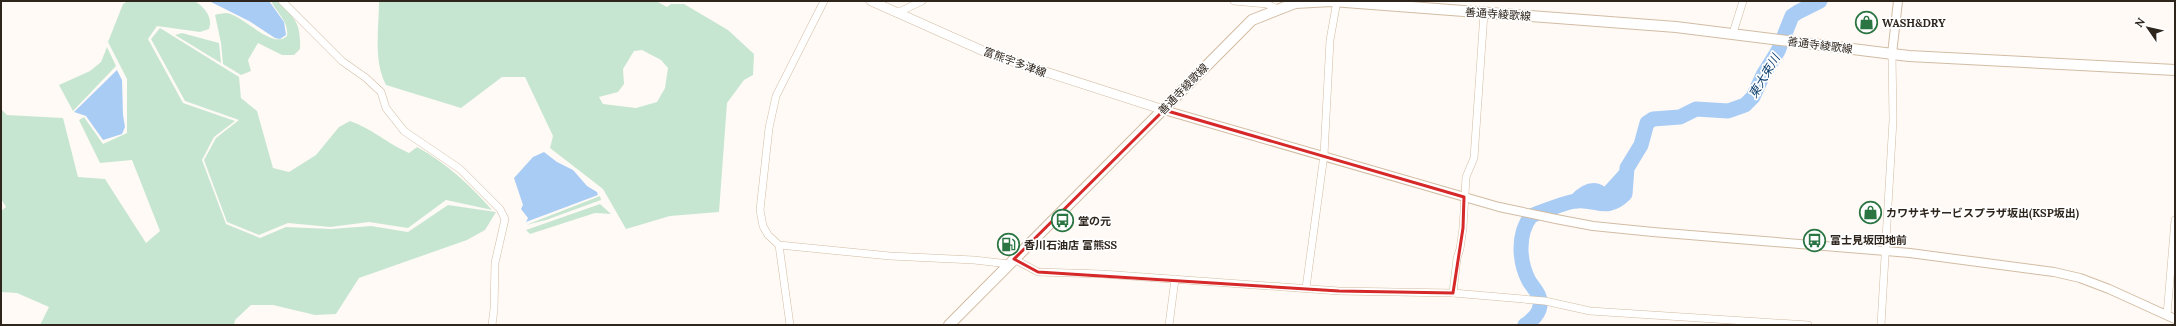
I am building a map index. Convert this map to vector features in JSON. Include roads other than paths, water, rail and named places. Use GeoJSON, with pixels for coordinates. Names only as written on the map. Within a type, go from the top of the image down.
{"type":"FeatureCollection","features":[{"type":"Feature","properties":{"kind":"main road","name":"富熊宇多津線"},"geometry":{"type":"LineString","coordinates":[[871,1],[990,54],[1164,110]]}},
{"type":"Feature","properties":{"kind":"main road","name":"善通寺綾歌線"},"geometry":{"type":"LineString","coordinates":[[949,325],[1252,20],[1294,3],[1340,1],[1676,27],[1892,54],[2175,70]]}},
{"type":"Feature","properties":{"kind":"street"},"geometry":{"type":"LineString","coordinates":[[282,1],[342,60],[366,78],[381,92],[386,108],[404,130],[460,169],[500,209],[505,219],[495,263],[494,310],[492,325]]}},
{"type":"Feature","properties":{"kind":"street"},"geometry":{"type":"LineString","coordinates":[[824,1],[776,96],[768,134],[760,210],[763,226],[768,235],[779,244],[890,256],[1012,261],[1038,272],[1306,288],[1453,293],[1545,300],[1590,311],[1808,325]]}},
{"type":"Feature","properties":{"kind":"street"},"geometry":{"type":"LineString","coordinates":[[897,13],[922,1]]}},
{"type":"Feature","properties":{"kind":"street"},"geometry":{"type":"LineString","coordinates":[[1234,1],[1267,4],[1277,9]]}},
{"type":"Feature","properties":{"kind":"street"},"geometry":{"type":"LineString","coordinates":[[1306,288],[1324,155],[1330,40],[1340,1]]}},
{"type":"Feature","properties":{"kind":"street"},"geometry":{"type":"LineString","coordinates":[[1733,33],[1743,1]]}},
{"type":"Feature","properties":{"kind":"street"},"geometry":{"type":"LineString","coordinates":[[1881,325],[1887,252],[1893,120],[1892,54],[1898,1]]}},
{"type":"Feature","properties":{"kind":"street"},"geometry":{"type":"LineString","coordinates":[[1453,293],[1457,258],[1463,228],[1466,176],[1474,158],[1484,13]]}},
{"type":"Feature","properties":{"kind":"street"},"geometry":{"type":"LineString","coordinates":[[1164,110],[1324,155],[1464,197],[1556,219],[1600,227],[1887,252],[1910,252],[2054,272],[2080,278],[2109,289],[2171,317],[2175,220]]}},
{"type":"Feature","properties":{"kind":"street"},"geometry":{"type":"LineString","coordinates":[[779,244],[790,325]]}},
{"type":"Feature","properties":{"kind":"street"},"geometry":{"type":"LineString","coordinates":[[1169,325],[1175,279]]}},
{"type":"Feature","properties":{"kind":"water"},"geometry":{"type":"Polygon","coordinates":[[[209,1],[269,1],[284,22],[286,35],[280,39],[275,38],[249,21],[209,1]]]}},
{"type":"Feature","properties":{"kind":"water"},"geometry":{"type":"Polygon","coordinates":[[[117,70],[122,80],[123,115],[125,127],[122,134],[103,140],[86,116],[74,112],[117,70]]]}},
{"type":"Feature","properties":{"kind":"water"},"geometry":{"type":"Polygon","coordinates":[[[544,152],[557,162],[573,170],[587,186],[597,192],[598,195],[526,222],[528,218],[521,209],[523,205],[514,178],[533,157],[544,152]]]}},
{"type":"Feature","properties":{"kind":"waterway","name":"東大束川"},"geometry":{"type":"LineString","coordinates":[[1525,325],[1536,314],[1539,309],[1540,302],[1539,296],[1529,281],[1523,265],[1521,248],[1523,231],[1531,216],[1575,201],[1589,201],[1606,204],[1618,200],[1625,194],[1627,168],[1641,145],[1647,123],[1653,119],[1680,117],[1696,109],[1728,111],[1745,105],[1753,97],[1763,75],[1778,51],[1792,16],[1820,1]]}},
{"type":"Feature","properties":{"kind":"waterway"},"geometry":{"type":"LineString","coordinates":[[1576,201],[1591,191],[1598,191],[1606,196],[1625,175]]}},
{"type":"Feature","properties":{"kind":"place","name":"WASH&DRY"},"geometry":{"type":"Point","coordinates":[1867,23]}},
{"type":"Feature","properties":{"kind":"place","name":"カワサキサービスプラザ坂出(KSP坂出)"},"geometry":{"type":"Point","coordinates":[1870,213]}},
{"type":"Feature","properties":{"kind":"place","name":"堂の元"},"geometry":{"type":"Point","coordinates":[1062,221]}},
{"type":"Feature","properties":{"kind":"place","name":"富士見坂団地前"},"geometry":{"type":"Point","coordinates":[1814,240]}},
{"type":"Feature","properties":{"kind":"place","name":"香川石油店 富熊SS"},"geometry":{"type":"Point","coordinates":[1009,245]}}]}
